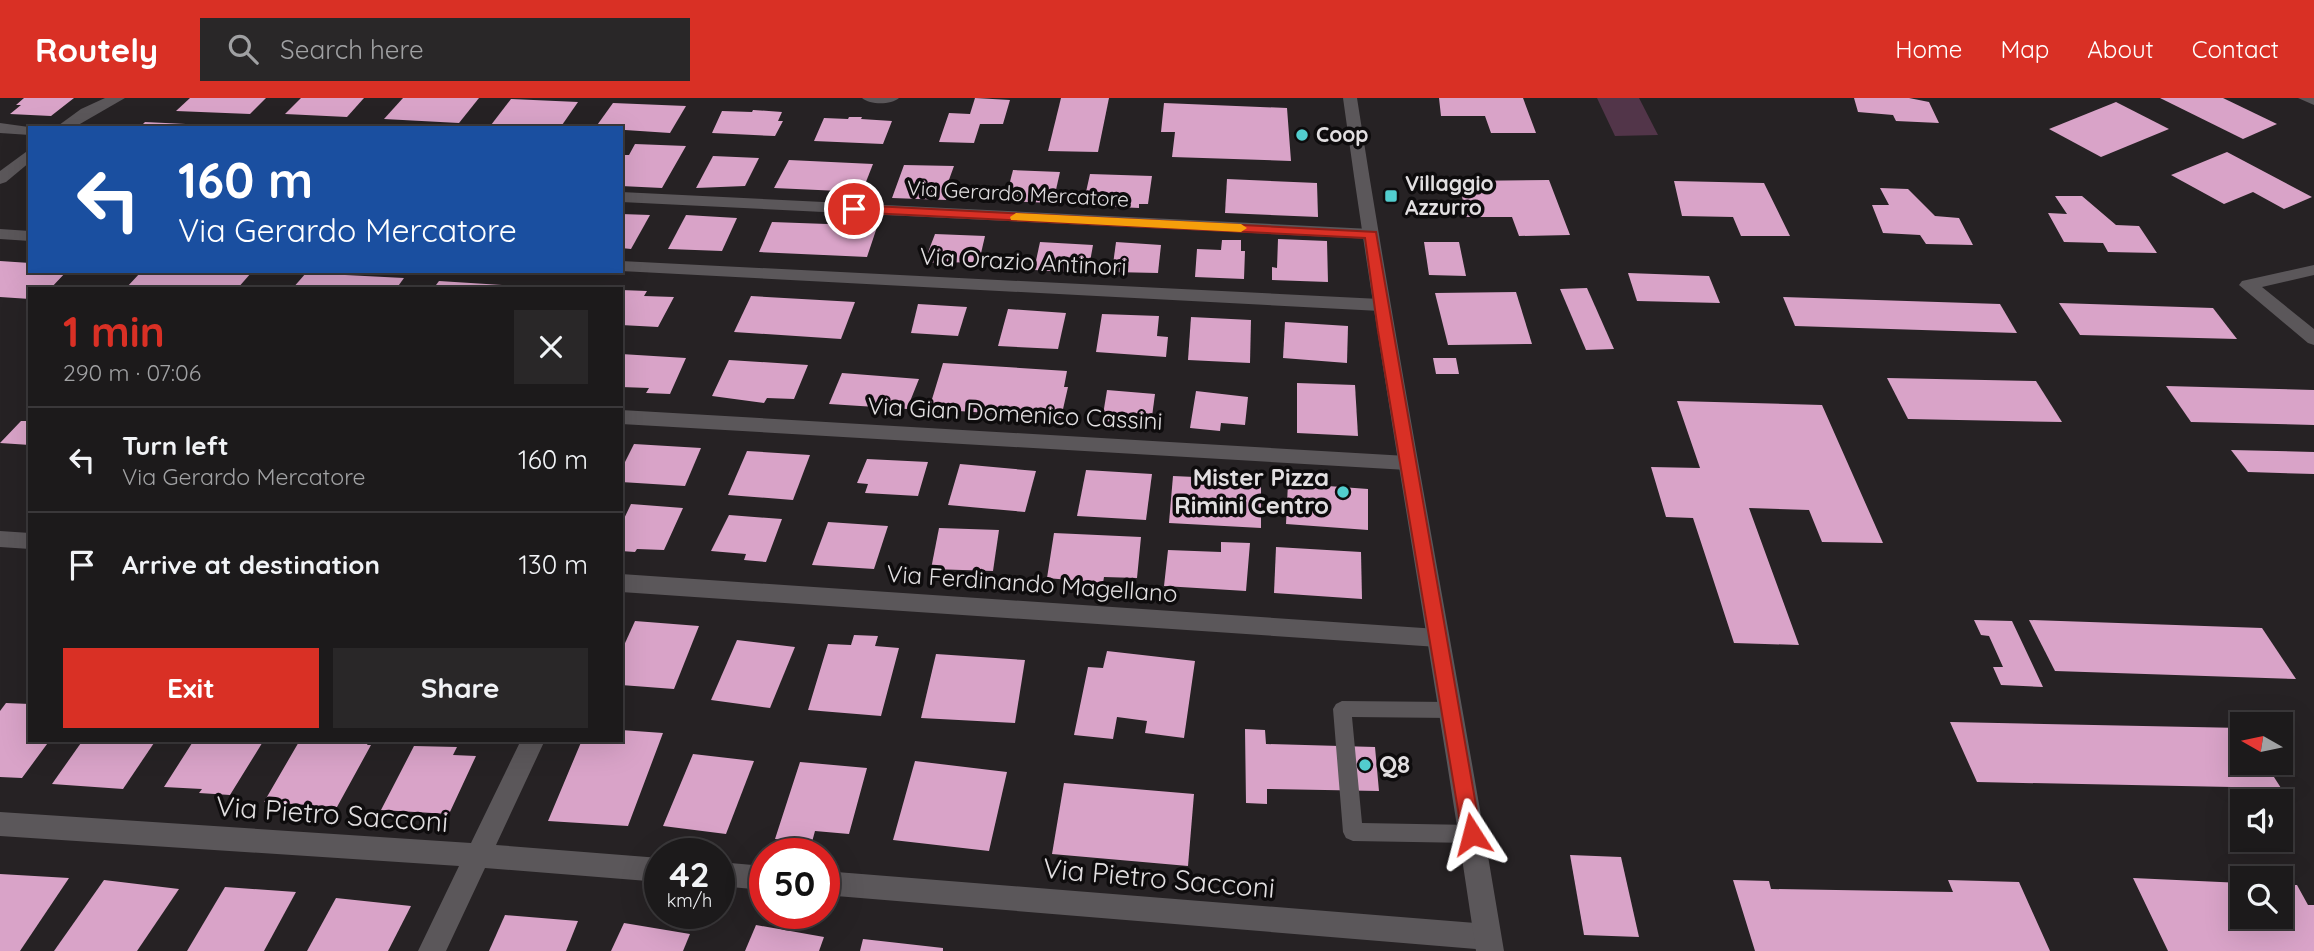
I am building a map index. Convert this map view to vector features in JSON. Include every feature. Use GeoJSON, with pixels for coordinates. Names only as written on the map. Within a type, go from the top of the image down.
{"type":"FeatureCollection","features":[{"type":"Feature","properties":{"kind":"street"},"geometry":{"type":"LineString","coordinates":[[65,126],[86,112],[118,98]]}},
{"type":"Feature","properties":{"kind":"street"},"geometry":{"type":"LineString","coordinates":[[869,98],[892,98]]}},
{"type":"Feature","properties":{"kind":"street"},"geometry":{"type":"LineString","coordinates":[[1350,98],[1380,305],[1489,944]]}},
{"type":"Feature","properties":{"kind":"street"},"geometry":{"type":"LineString","coordinates":[[2305,98],[2314,101]]}},
{"type":"Feature","properties":{"kind":"street"},"geometry":{"type":"LineString","coordinates":[[0,128],[28,130]]}},
{"type":"Feature","properties":{"kind":"street"},"geometry":{"type":"LineString","coordinates":[[0,179],[23,166]]}},
{"type":"Feature","properties":{"kind":"street","name":"Via Gerardo Mercatore"},"geometry":{"type":"LineString","coordinates":[[623,198],[1371,234]]}},
{"type":"Feature","properties":{"kind":"street"},"geometry":{"type":"LineString","coordinates":[[0,234],[28,236]]}},
{"type":"Feature","properties":{"kind":"street","name":"Via Orazio Antinori"},"geometry":{"type":"LineString","coordinates":[[623,266],[1380,305]]}},
{"type":"Feature","properties":{"kind":"street"},"geometry":{"type":"LineString","coordinates":[[2314,270],[2248,285],[2314,339]]}},
{"type":"Feature","properties":{"kind":"street","name":"Via Gian Domenico Cassini"},"geometry":{"type":"LineString","coordinates":[[623,417],[1407,463]]}},
{"type":"Feature","properties":{"kind":"street"},"geometry":{"type":"LineString","coordinates":[[0,539],[28,541]]}},
{"type":"Feature","properties":{"kind":"street","name":"Via Ferdinando Magellano"},"geometry":{"type":"LineString","coordinates":[[623,583],[1438,638]]}},
{"type":"Feature","properties":{"kind":"street"},"geometry":{"type":"LineString","coordinates":[[432,951],[532,742]]}},
{"type":"Feature","properties":{"kind":"street","name":"Via Pietro Sacconi"},"geometry":{"type":"LineString","coordinates":[[0,824],[478,855],[644,869]]}},
{"type":"Feature","properties":{"kind":"street","name":"Via Pietro Sacconi"},"geometry":{"type":"LineString","coordinates":[[840,884],[1489,944]]}},
{"type":"Feature","properties":{"kind":"lane"},"geometry":{"type":"LineString","coordinates":[[1451,710],[1342,709],[1353,832],[1472,834]]}},
{"type":"Feature","properties":{"kind":"shaded area"},"geometry":{"type":"Polygon","coordinates":[[[1597,98],[1639,98],[1658,135],[1615,136],[1597,98]]]}},
{"type":"Feature","properties":{"kind":"building"},"geometry":{"type":"Polygon","coordinates":[[[24,98],[74,98],[51,116],[10,114],[21,105],[16,105],[24,98]]]}},
{"type":"Feature","properties":{"kind":"building"},"geometry":{"type":"Polygon","coordinates":[[[190,98],[266,98],[250,114],[176,111],[190,98]]]}},
{"type":"Feature","properties":{"kind":"building"},"geometry":{"type":"Polygon","coordinates":[[[301,98],[364,98],[347,117],[285,114],[301,98]]]}},
{"type":"Feature","properties":{"kind":"building"},"geometry":{"type":"Polygon","coordinates":[[[403,98],[479,98],[459,123],[384,119],[403,98]]]}},
{"type":"Feature","properties":{"kind":"building"},"geometry":{"type":"Polygon","coordinates":[[[975,98],[1010,100],[1003,124],[980,124],[974,143],[939,142],[949,113],[970,114],[975,98]]]}},
{"type":"Feature","properties":{"kind":"building"},"geometry":{"type":"Polygon","coordinates":[[[1061,98],[1109,98],[1098,152],[1048,151],[1061,98]]]}},
{"type":"Feature","properties":{"kind":"building"},"geometry":{"type":"Polygon","coordinates":[[[1439,98],[1523,98],[1536,133],[1491,133],[1485,116],[1441,116],[1439,98]]]}},
{"type":"Feature","properties":{"kind":"building"},"geometry":{"type":"Polygon","coordinates":[[[1854,98],[1909,98],[1929,102],[1939,123],[1896,121],[1893,115],[1858,112],[1854,98]]]}},
{"type":"Feature","properties":{"kind":"building"},"geometry":{"type":"Polygon","coordinates":[[[2160,98],[2223,98],[2277,124],[2243,139],[2160,98]]]}},
{"type":"Feature","properties":{"kind":"building"},"geometry":{"type":"Polygon","coordinates":[[[511,99],[578,102],[561,126],[491,125],[511,99]]]}},
{"type":"Feature","properties":{"kind":"building"},"geometry":{"type":"Polygon","coordinates":[[[2116,102],[2169,129],[2101,157],[2049,129],[2116,102]]]}},
{"type":"Feature","properties":{"kind":"building"},"geometry":{"type":"Polygon","coordinates":[[[613,103],[686,106],[670,133],[623,130],[623,126],[596,126],[613,103]]]}},
{"type":"Feature","properties":{"kind":"building"},"geometry":{"type":"Polygon","coordinates":[[[1164,103],[1287,108],[1291,161],[1172,157],[1175,132],[1161,132],[1164,103]]]}},
{"type":"Feature","properties":{"kind":"building"},"geometry":{"type":"Polygon","coordinates":[[[722,111],[782,112],[778,121],[783,121],[775,136],[712,133],[722,111]]]}},
{"type":"Feature","properties":{"kind":"building"},"geometry":{"type":"Polygon","coordinates":[[[849,117],[892,121],[883,144],[814,141],[824,118],[849,117]]]}},
{"type":"Feature","properties":{"kind":"building"},"geometry":{"type":"Polygon","coordinates":[[[145,122],[206,125],[205,126],[141,126],[145,122]]]}},
{"type":"Feature","properties":{"kind":"building"},"geometry":{"type":"Polygon","coordinates":[[[635,144],[686,146],[662,188],[623,186],[623,157],[629,155],[635,144]]]}},
{"type":"Feature","properties":{"kind":"building"},"geometry":{"type":"Polygon","coordinates":[[[2227,152],[2312,197],[2284,209],[2253,192],[2224,204],[2171,175],[2227,152]]]}},
{"type":"Feature","properties":{"kind":"building"},"geometry":{"type":"Polygon","coordinates":[[[713,156],[759,158],[745,186],[696,188],[713,156]]]}},
{"type":"Feature","properties":{"kind":"building"},"geometry":{"type":"Polygon","coordinates":[[[789,160],[873,164],[862,192],[774,188],[789,160]]]}},
{"type":"Feature","properties":{"kind":"building"},"geometry":{"type":"Polygon","coordinates":[[[904,165],[954,166],[946,188],[950,188],[946,200],[892,198],[904,165]]]}},
{"type":"Feature","properties":{"kind":"building"},"geometry":{"type":"Polygon","coordinates":[[[1013,170],[1060,172],[1053,203],[1005,201],[1013,170]]]}},
{"type":"Feature","properties":{"kind":"building"},"geometry":{"type":"Polygon","coordinates":[[[1090,174],[1152,176],[1148,204],[1139,204],[1139,208],[1097,206],[1098,201],[1084,201],[1090,174]]]}},
{"type":"Feature","properties":{"kind":"building"},"geometry":{"type":"Polygon","coordinates":[[[1227,179],[1317,183],[1318,217],[1225,213],[1227,179]]]}},
{"type":"Feature","properties":{"kind":"building"},"geometry":{"type":"Polygon","coordinates":[[[1549,180],[1570,235],[1519,236],[1512,217],[1465,217],[1460,181],[1549,180]]]}},
{"type":"Feature","properties":{"kind":"building"},"geometry":{"type":"Polygon","coordinates":[[[1674,181],[1764,183],[1790,236],[1741,236],[1733,217],[1682,216],[1674,181]]]}},
{"type":"Feature","properties":{"kind":"building"},"geometry":{"type":"Polygon","coordinates":[[[1880,188],[1908,189],[1935,216],[1959,218],[1973,245],[1926,244],[1920,235],[1883,233],[1872,205],[1889,205],[1880,188]]]}},
{"type":"Feature","properties":{"kind":"building"},"geometry":{"type":"Polygon","coordinates":[[[2055,196],[2082,196],[2116,225],[2139,226],[2157,253],[2108,252],[2103,243],[2064,242],[2048,213],[2067,214],[2055,196]]]}},
{"type":"Feature","properties":{"kind":"building"},"geometry":{"type":"Polygon","coordinates":[[[623,214],[650,215],[631,249],[623,248],[623,214]]]}},
{"type":"Feature","properties":{"kind":"building"},"geometry":{"type":"Polygon","coordinates":[[[686,215],[737,218],[722,251],[668,249],[686,215]]]}},
{"type":"Feature","properties":{"kind":"building"},"geometry":{"type":"Polygon","coordinates":[[[772,222],[877,227],[867,257],[759,252],[772,222]]]}},
{"type":"Feature","properties":{"kind":"building"},"geometry":{"type":"Polygon","coordinates":[[[935,234],[985,236],[979,262],[924,263],[935,234]]]}},
{"type":"Feature","properties":{"kind":"building"},"geometry":{"type":"Polygon","coordinates":[[[1278,239],[1327,241],[1328,282],[1272,280],[1272,267],[1277,268],[1278,239]]]}},
{"type":"Feature","properties":{"kind":"building"},"geometry":{"type":"Polygon","coordinates":[[[1222,240],[1241,240],[1241,251],[1245,251],[1244,279],[1195,277],[1197,249],[1221,250],[1222,240]]]}},
{"type":"Feature","properties":{"kind":"building"},"geometry":{"type":"Polygon","coordinates":[[[1040,242],[1093,245],[1088,273],[1034,270],[1040,242]]]}},
{"type":"Feature","properties":{"kind":"building"},"geometry":{"type":"Polygon","coordinates":[[[1116,242],[1161,245],[1158,273],[1112,272],[1116,242]]]}},
{"type":"Feature","properties":{"kind":"building"},"geometry":{"type":"Polygon","coordinates":[[[1424,242],[1459,242],[1466,276],[1429,275],[1424,242]]]}},
{"type":"Feature","properties":{"kind":"building"},"geometry":{"type":"Polygon","coordinates":[[[0,261],[28,263],[28,273],[65,273],[52,287],[28,287],[28,299],[0,297],[0,261]]]}},
{"type":"Feature","properties":{"kind":"building"},"geometry":{"type":"Polygon","coordinates":[[[140,273],[251,273],[239,287],[127,287],[140,273]]]}},
{"type":"Feature","properties":{"kind":"building"},"geometry":{"type":"Polygon","coordinates":[[[306,273],[404,278],[397,287],[294,287],[306,273]]]}},
{"type":"Feature","properties":{"kind":"building"},"geometry":{"type":"Polygon","coordinates":[[[1628,273],[1709,276],[1720,303],[1637,301],[1628,273]]]}},
{"type":"Feature","properties":{"kind":"building"},"geometry":{"type":"Polygon","coordinates":[[[439,281],[533,287],[434,287],[439,281]]]}},
{"type":"Feature","properties":{"kind":"building"},"geometry":{"type":"Polygon","coordinates":[[[1587,288],[1614,349],[1586,350],[1560,289],[1587,288]]]}},
{"type":"Feature","properties":{"kind":"building"},"geometry":{"type":"Polygon","coordinates":[[[623,290],[647,291],[644,296],[674,297],[658,327],[623,325],[623,290]]]}},
{"type":"Feature","properties":{"kind":"building"},"geometry":{"type":"Polygon","coordinates":[[[1516,292],[1532,344],[1448,345],[1435,293],[1516,292]]]}},
{"type":"Feature","properties":{"kind":"building"},"geometry":{"type":"Polygon","coordinates":[[[751,296],[855,302],[841,339],[734,332],[751,296]]]}},
{"type":"Feature","properties":{"kind":"building"},"geometry":{"type":"Polygon","coordinates":[[[1783,297],[2000,304],[2017,333],[1795,326],[1783,297]]]}},
{"type":"Feature","properties":{"kind":"building"},"geometry":{"type":"Polygon","coordinates":[[[2059,303],[2213,308],[2237,339],[2080,335],[2059,303]]]}},
{"type":"Feature","properties":{"kind":"building"},"geometry":{"type":"Polygon","coordinates":[[[918,304],[967,307],[958,336],[911,333],[918,304]]]}},
{"type":"Feature","properties":{"kind":"building"},"geometry":{"type":"Polygon","coordinates":[[[1008,309],[1066,313],[1058,349],[998,346],[1008,309]]]}},
{"type":"Feature","properties":{"kind":"building"},"geometry":{"type":"Polygon","coordinates":[[[1102,314],[1159,316],[1157,336],[1168,337],[1166,357],[1096,352],[1102,314]]]}},
{"type":"Feature","properties":{"kind":"building"},"geometry":{"type":"Polygon","coordinates":[[[1191,317],[1251,320],[1250,363],[1188,360],[1191,317]]]}},
{"type":"Feature","properties":{"kind":"building"},"geometry":{"type":"Polygon","coordinates":[[[1285,322],[1348,326],[1347,363],[1283,358],[1285,322]]]}},
{"type":"Feature","properties":{"kind":"building"},"geometry":{"type":"Polygon","coordinates":[[[623,354],[686,358],[670,394],[646,393],[649,388],[623,387],[623,354]]]}},
{"type":"Feature","properties":{"kind":"building"},"geometry":{"type":"Polygon","coordinates":[[[1433,358],[1456,358],[1459,374],[1436,374],[1433,358]]]}},
{"type":"Feature","properties":{"kind":"building"},"geometry":{"type":"Polygon","coordinates":[[[729,360],[808,365],[794,399],[767,398],[764,403],[712,396],[729,360]]]}},
{"type":"Feature","properties":{"kind":"building"},"geometry":{"type":"Polygon","coordinates":[[[943,363],[1067,371],[1064,387],[1068,387],[1061,418],[929,409],[943,363]]]}},
{"type":"Feature","properties":{"kind":"building"},"geometry":{"type":"Polygon","coordinates":[[[842,373],[919,379],[907,409],[829,404],[842,373]]]}},
{"type":"Feature","properties":{"kind":"building"},"geometry":{"type":"Polygon","coordinates":[[[1887,378],[2036,381],[2062,422],[1908,419],[1887,378]]]}},
{"type":"Feature","properties":{"kind":"building"},"geometry":{"type":"Polygon","coordinates":[[[1297,383],[1355,385],[1358,436],[1297,433],[1297,383]]]}},
{"type":"Feature","properties":{"kind":"building"},"geometry":{"type":"Polygon","coordinates":[[[2166,386],[2314,390],[2314,425],[2191,422],[2166,386]]]}},
{"type":"Feature","properties":{"kind":"building"},"geometry":{"type":"Polygon","coordinates":[[[1107,390],[1155,394],[1151,424],[1102,421],[1107,390]]]}},
{"type":"Feature","properties":{"kind":"building"},"geometry":{"type":"Polygon","coordinates":[[[1196,391],[1248,397],[1245,425],[1221,423],[1220,431],[1190,428],[1196,391]]]}},
{"type":"Feature","properties":{"kind":"building"},"geometry":{"type":"Polygon","coordinates":[[[1677,401],[1822,405],[1883,543],[1822,542],[1809,510],[1749,508],[1799,645],[1734,643],[1693,518],[1666,517],[1651,467],[1700,468],[1677,401]]]}},
{"type":"Feature","properties":{"kind":"building"},"geometry":{"type":"Polygon","coordinates":[[[28,419],[28,445],[0,443],[21,421],[28,419]]]}},
{"type":"Feature","properties":{"kind":"building"},"geometry":{"type":"Polygon","coordinates":[[[634,444],[701,448],[685,486],[623,482],[623,466],[634,444]]]}},
{"type":"Feature","properties":{"kind":"building"},"geometry":{"type":"Polygon","coordinates":[[[2231,450],[2314,452],[2314,474],[2248,472],[2231,450]]]}},
{"type":"Feature","properties":{"kind":"building"},"geometry":{"type":"Polygon","coordinates":[[[747,451],[810,455],[793,500],[728,495],[747,451]]]}},
{"type":"Feature","properties":{"kind":"building"},"geometry":{"type":"Polygon","coordinates":[[[867,459],[928,462],[918,496],[865,493],[868,484],[857,483],[867,459]]]}},
{"type":"Feature","properties":{"kind":"building"},"geometry":{"type":"Polygon","coordinates":[[[960,464],[1036,471],[1025,512],[948,505],[960,464]]]}},
{"type":"Feature","properties":{"kind":"building"},"geometry":{"type":"Polygon","coordinates":[[[1086,470],[1152,474],[1146,520],[1077,516],[1086,470]]]}},
{"type":"Feature","properties":{"kind":"building"},"geometry":{"type":"Polygon","coordinates":[[[1173,476],[1261,480],[1261,528],[1169,523],[1173,476]]]}},
{"type":"Feature","properties":{"kind":"building"},"geometry":{"type":"Polygon","coordinates":[[[1288,483],[1368,489],[1368,530],[1286,524],[1288,483]]]}},
{"type":"Feature","properties":{"kind":"building"},"geometry":{"type":"Polygon","coordinates":[[[631,504],[683,508],[664,550],[623,551],[623,521],[631,504]]]}},
{"type":"Feature","properties":{"kind":"building"},"geometry":{"type":"Polygon","coordinates":[[[729,515],[782,519],[766,562],[744,560],[746,554],[711,551],[729,515]]]}},
{"type":"Feature","properties":{"kind":"building"},"geometry":{"type":"Polygon","coordinates":[[[828,522],[888,526],[874,569],[812,565],[828,522]]]}},
{"type":"Feature","properties":{"kind":"building"},"geometry":{"type":"Polygon","coordinates":[[[939,528],[999,530],[993,571],[931,569],[939,528]]]}},
{"type":"Feature","properties":{"kind":"building"},"geometry":{"type":"Polygon","coordinates":[[[1054,533],[1141,537],[1137,578],[1104,577],[1103,583],[1047,578],[1054,533]]]}},
{"type":"Feature","properties":{"kind":"building"},"geometry":{"type":"Polygon","coordinates":[[[1221,542],[1250,543],[1246,591],[1164,586],[1168,550],[1221,552],[1221,542]]]}},
{"type":"Feature","properties":{"kind":"building"},"geometry":{"type":"Polygon","coordinates":[[[1276,547],[1361,552],[1362,599],[1274,593],[1276,547]]]}},
{"type":"Feature","properties":{"kind":"building"},"geometry":{"type":"Polygon","coordinates":[[[1974,620],[2012,621],[2043,687],[2001,685],[1993,667],[2003,667],[1989,636],[1981,635],[1974,620]]]}},
{"type":"Feature","properties":{"kind":"building"},"geometry":{"type":"Polygon","coordinates":[[[2029,620],[2262,628],[2296,679],[2055,671],[2029,620]]]}},
{"type":"Feature","properties":{"kind":"building"},"geometry":{"type":"Polygon","coordinates":[[[635,621],[699,626],[674,689],[623,685],[623,648],[635,621]]]}},
{"type":"Feature","properties":{"kind":"building"},"geometry":{"type":"Polygon","coordinates":[[[854,635],[878,636],[875,646],[899,648],[881,716],[808,710],[828,644],[851,645],[854,635]]]}},
{"type":"Feature","properties":{"kind":"building"},"geometry":{"type":"Polygon","coordinates":[[[737,640],[795,647],[770,708],[711,700],[737,640]]]}},
{"type":"Feature","properties":{"kind":"building"},"geometry":{"type":"Polygon","coordinates":[[[1107,651],[1195,661],[1184,738],[1145,733],[1147,721],[1117,717],[1113,739],[1074,735],[1088,667],[1103,668],[1107,651]]]}},
{"type":"Feature","properties":{"kind":"building"},"geometry":{"type":"Polygon","coordinates":[[[936,654],[1025,660],[1015,723],[921,718],[936,654]]]}},
{"type":"Feature","properties":{"kind":"building"},"geometry":{"type":"Polygon","coordinates":[[[6,703],[28,704],[28,742],[49,742],[22,778],[0,777],[0,711],[6,703]]]}},
{"type":"Feature","properties":{"kind":"building"},"geometry":{"type":"Polygon","coordinates":[[[1950,722],[2230,728],[2230,775],[2273,775],[2281,788],[1977,782],[1950,722]]]}},
{"type":"Feature","properties":{"kind":"building"},"geometry":{"type":"Polygon","coordinates":[[[1245,729],[1265,730],[1266,744],[1375,747],[1379,791],[1267,789],[1267,804],[1246,803],[1245,729]]]}},
{"type":"Feature","properties":{"kind":"building"},"geometry":{"type":"Polygon","coordinates":[[[623,730],[663,733],[628,826],[548,821],[581,742],[623,742],[623,730]]]}},
{"type":"Feature","properties":{"kind":"building"},"geometry":{"type":"Polygon","coordinates":[[[82,742],[155,742],[123,789],[52,784],[82,742]]]}},
{"type":"Feature","properties":{"kind":"building"},"geometry":{"type":"Polygon","coordinates":[[[193,742],[263,742],[230,795],[199,793],[202,789],[164,787],[193,742]]]}},
{"type":"Feature","properties":{"kind":"building"},"geometry":{"type":"Polygon","coordinates":[[[299,742],[369,742],[367,745],[371,745],[337,807],[264,802],[299,742]]]}},
{"type":"Feature","properties":{"kind":"building"},"geometry":{"type":"Polygon","coordinates":[[[414,746],[457,747],[453,755],[476,756],[449,814],[381,810],[414,746]]]}},
{"type":"Feature","properties":{"kind":"building"},"geometry":{"type":"Polygon","coordinates":[[[693,754],[754,761],[726,834],[663,826],[693,754]]]}},
{"type":"Feature","properties":{"kind":"building"},"geometry":{"type":"Polygon","coordinates":[[[915,761],[1007,772],[989,851],[893,840],[915,761]]]}},
{"type":"Feature","properties":{"kind":"building"},"geometry":{"type":"Polygon","coordinates":[[[800,762],[867,768],[849,834],[815,831],[813,838],[775,838],[800,762]]]}},
{"type":"Feature","properties":{"kind":"building"},"geometry":{"type":"Polygon","coordinates":[[[1064,783],[1194,794],[1188,866],[1052,854],[1064,783]]]}},
{"type":"Feature","properties":{"kind":"building"},"geometry":{"type":"Polygon","coordinates":[[[1570,855],[1621,857],[1639,937],[1584,935],[1570,855]]]}},
{"type":"Feature","properties":{"kind":"building"},"geometry":{"type":"Polygon","coordinates":[[[0,874],[69,878],[20,951],[0,951],[0,874]]]}},
{"type":"Feature","properties":{"kind":"building"},"geometry":{"type":"Polygon","coordinates":[[[2133,878],[2230,882],[2230,929],[2293,929],[2293,885],[2297,885],[2308,905],[2314,905],[2314,951],[2168,951],[2133,878]]]}},
{"type":"Feature","properties":{"kind":"building"},"geometry":{"type":"Polygon","coordinates":[[[104,880],[179,889],[137,951],[54,951],[104,880]]]}},
{"type":"Feature","properties":{"kind":"building"},"geometry":{"type":"Polygon","coordinates":[[[1733,880],[1769,881],[1771,889],[1953,892],[1948,880],[2019,882],[2050,951],[1755,951],[1733,880]]]}},
{"type":"Feature","properties":{"kind":"building"},"geometry":{"type":"Polygon","coordinates":[[[225,887],[296,892],[264,951],[187,951],[225,887]]]}},
{"type":"Feature","properties":{"kind":"building"},"geometry":{"type":"Polygon","coordinates":[[[336,898],[411,906],[388,951],[307,951],[336,898]]]}},
{"type":"Feature","properties":{"kind":"building"},"geometry":{"type":"Polygon","coordinates":[[[505,915],[578,921],[566,951],[489,951],[505,915]]]}},
{"type":"Feature","properties":{"kind":"building"},"geometry":{"type":"Polygon","coordinates":[[[624,923],[644,926],[644,929],[690,934],[683,951],[611,951],[624,923]]]}},
{"type":"Feature","properties":{"kind":"building"},"geometry":{"type":"Polygon","coordinates":[[[754,929],[779,929],[824,937],[819,951],[745,951],[754,929]]]}},
{"type":"Feature","properties":{"kind":"building"},"geometry":{"type":"Polygon","coordinates":[[[863,939],[943,948],[943,951],[860,951],[863,939]]]}},
{"type":"Feature","properties":{"kind":"slow traffic"},"geometry":{"type":"LineString","coordinates":[[1016,217],[1241,228]]}},
{"type":"Feature","properties":{"kind":"place","name":"Coop"},"geometry":{"type":"Point","coordinates":[1302,135]}},
{"type":"Feature","properties":{"kind":"place","name":"Villaggio Azzurro"},"geometry":{"type":"Point","coordinates":[1391,196]}},
{"type":"Feature","properties":{"kind":"place","name":"Mister Pizza Rimini Centro"},"geometry":{"type":"Point","coordinates":[1343,492]}},
{"type":"Feature","properties":{"kind":"place","name":"Q8"},"geometry":{"type":"Point","coordinates":[1365,765]}},
{"type":"Feature","properties":{"kind":"route"},"geometry":{"type":"LineString","coordinates":[[854,209],[1371,234],[1384,331],[1472,834]]}}]}
